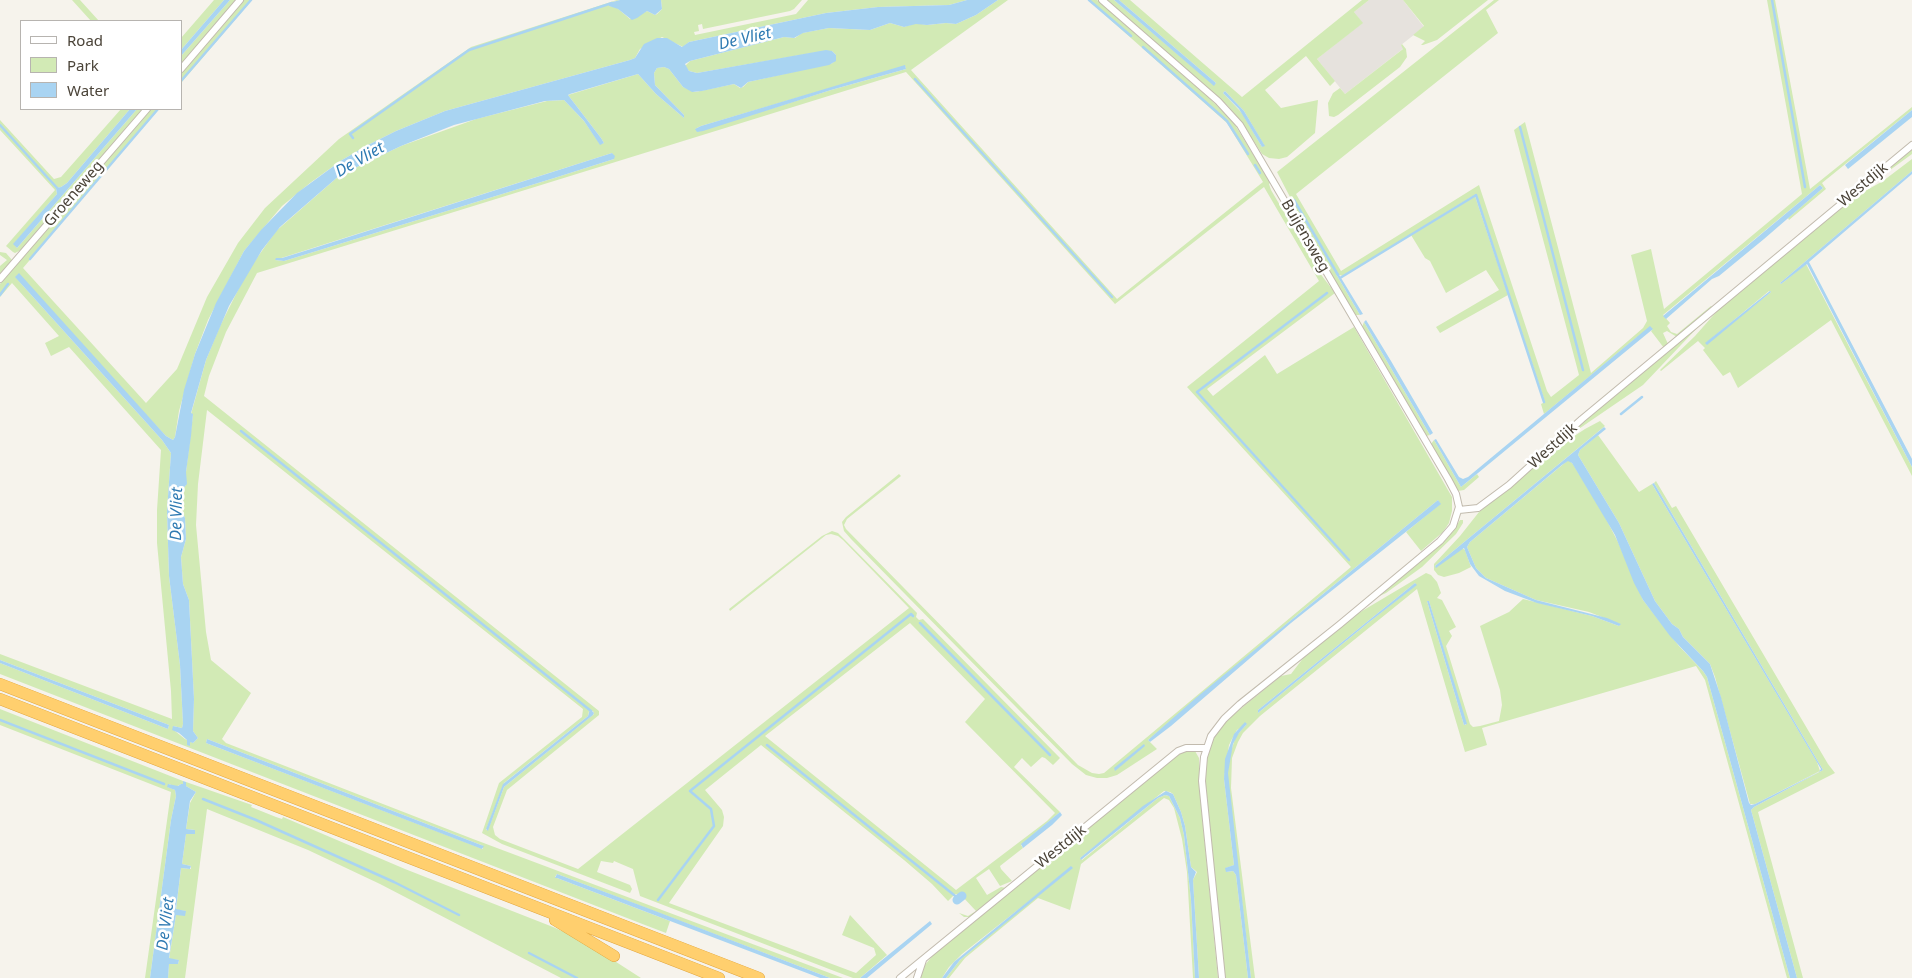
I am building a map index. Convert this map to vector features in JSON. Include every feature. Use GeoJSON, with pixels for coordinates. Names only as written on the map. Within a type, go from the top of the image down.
{"type":"FeatureCollection","features":[{"type":"Feature","properties":{"kind":"highway"},"geometry":{"type":"LineString","coordinates":[[0,684],[759,978]]}},
{"type":"Feature","properties":{"kind":"highway"},"geometry":{"type":"LineString","coordinates":[[0,700],[719,978]]}},
{"type":"Feature","properties":{"kind":"highway"},"geometry":{"type":"LineString","coordinates":[[532,906],[614,956]]}},
{"type":"Feature","properties":{"kind":"street"},"geometry":{"type":"LineString","coordinates":[[182,68],[240,0]]}},
{"type":"Feature","properties":{"kind":"street","name":"Buijensweg"},"geometry":{"type":"LineString","coordinates":[[1102,0],[1214,97],[1240,125],[1448,479],[1456,494],[1459,510]]}},
{"type":"Feature","properties":{"kind":"street","name":"Groeneweg"},"geometry":{"type":"LineString","coordinates":[[0,279],[147,110]]}},
{"type":"Feature","properties":{"kind":"street","name":"Westdijk"},"geometry":{"type":"LineString","coordinates":[[1459,510],[1478,508],[1508,485],[1578,423],[1912,145]]}},
{"type":"Feature","properties":{"kind":"street"},"geometry":{"type":"LineString","coordinates":[[1222,978],[1202,781],[1202,764],[1206,748],[1216,728],[1230,713],[1440,541],[1453,526],[1459,510]]}},
{"type":"Feature","properties":{"kind":"street","name":"Westdijk"},"geometry":{"type":"LineString","coordinates":[[900,978],[1178,751],[1190,747],[1206,748]]}},
{"type":"Feature","properties":{"kind":"street"},"geometry":{"type":"LineString","coordinates":[[917,978],[923,960]]}},
{"type":"Feature","properties":{"kind":"shaded area"},"geometry":{"type":"Polygon","coordinates":[[[1369,0],[1403,0],[1424,27],[1401,45],[1404,48],[1345,94],[1317,59],[1362,23],[1354,12],[1369,0]]]}},
{"type":"Feature","properties":{"kind":"green space"},"geometry":{"type":"Polygon","coordinates":[[[72,0],[80,0],[98,20],[90,20],[72,0]]]}},
{"type":"Feature","properties":{"kind":"green space"},"geometry":{"type":"Polygon","coordinates":[[[214,0],[224,0],[182,49],[182,37],[214,0]]]}},
{"type":"Feature","properties":{"kind":"green space"},"geometry":{"type":"Polygon","coordinates":[[[230,0],[236,0],[182,63],[182,55],[230,0]]]}},
{"type":"Feature","properties":{"kind":"green space"},"geometry":{"type":"Polygon","coordinates":[[[244,0],[252,0],[182,82],[182,72],[244,0]]]}},
{"type":"Feature","properties":{"kind":"green space"},"geometry":{"type":"Polygon","coordinates":[[[617,0],[620,0],[609,3],[609,6],[616,7],[630,19],[647,11],[655,15],[657,14],[662,9],[661,0],[802,0],[790,11],[703,29],[702,24],[698,25],[699,31],[694,32],[695,35],[796,14],[808,0],[967,0],[949,5],[878,7],[826,13],[689,42],[683,47],[662,37],[640,49],[635,58],[630,60],[445,111],[370,144],[342,160],[282,206],[244,251],[208,320],[195,354],[173,440],[166,436],[15,277],[162,440],[171,453],[167,511],[169,576],[180,665],[183,724],[182,728],[173,726],[175,731],[193,743],[198,738],[193,731],[194,699],[189,600],[183,584],[181,557],[186,539],[185,518],[182,512],[180,514],[179,511],[181,491],[186,485],[193,414],[191,414],[206,360],[220,326],[247,272],[276,231],[340,175],[401,146],[476,119],[547,101],[564,100],[584,121],[600,144],[604,143],[568,95],[638,74],[656,94],[684,118],[684,115],[655,85],[654,73],[657,68],[664,67],[669,69],[683,87],[695,92],[734,84],[740,88],[748,82],[833,63],[836,55],[832,51],[818,52],[697,73],[689,71],[685,66],[690,61],[784,37],[795,38],[802,33],[829,28],[870,30],[890,23],[904,27],[916,23],[927,25],[956,24],[976,15],[998,0],[1008,0],[911,70],[1117,299],[1263,182],[1227,123],[1088,0],[1097,0],[1232,120],[1261,167],[1270,183],[1271,190],[1319,272],[1335,293],[1207,389],[1213,396],[1265,355],[1277,374],[1354,327],[1452,497],[1452,511],[1449,523],[1443,532],[1421,551],[1406,532],[1440,504],[1438,500],[1148,740],[1157,749],[1117,775],[1097,778],[1086,775],[1072,764],[851,539],[844,531],[842,522],[899,474],[901,476],[847,519],[844,525],[846,529],[1078,765],[1092,773],[1104,773],[1351,567],[1187,387],[1319,281],[1264,187],[1115,304],[906,72],[257,273],[226,332],[209,376],[204,396],[599,711],[599,715],[507,790],[493,827],[495,835],[500,839],[578,869],[909,608],[843,540],[831,534],[826,535],[730,611],[729,609],[822,536],[832,531],[838,533],[917,613],[916,617],[919,620],[923,619],[1060,758],[1053,765],[1042,757],[1031,767],[1022,758],[1014,767],[1060,812],[1021,845],[1023,848],[1000,866],[1012,881],[1000,886],[989,869],[976,878],[987,895],[1001,887],[1006,888],[970,917],[964,917],[959,913],[968,916],[976,911],[961,895],[955,894],[948,901],[932,884],[904,860],[761,745],[705,790],[722,810],[724,817],[723,826],[669,903],[856,973],[876,955],[874,948],[842,935],[850,915],[887,955],[860,978],[853,978],[640,896],[633,869],[614,861],[613,863],[601,861],[597,872],[630,885],[632,889],[630,893],[502,844],[482,833],[499,783],[582,717],[583,709],[207,410],[198,484],[196,525],[206,632],[211,660],[251,693],[222,739],[226,743],[473,839],[843,978],[830,978],[557,874],[555,877],[670,921],[666,933],[0,674],[0,663],[168,729],[169,725],[0,660],[0,654],[172,719],[157,543],[161,450],[69,347],[51,356],[45,343],[59,336],[12,283],[0,297],[0,284],[150,110],[158,110],[23,268],[146,403],[177,369],[207,297],[238,243],[265,208],[339,139],[471,47],[617,0]],[[905,66],[695,129],[741,118],[906,69],[905,66]],[[612,153],[275,260],[284,261],[614,159],[612,153]],[[910,623],[765,736],[956,890],[1055,813],[965,722],[985,699],[910,623]],[[589,711],[588,716],[504,783],[486,830],[488,830],[504,787],[594,714],[593,711],[589,711]],[[207,739],[206,743],[483,849],[481,845],[207,739]]]}},
{"type":"Feature","properties":{"kind":"green space"},"geometry":{"type":"Polygon","coordinates":[[[1107,0],[1114,0],[1214,85],[1216,83],[1119,0],[1130,0],[1242,97],[1362,0],[1369,0],[1354,12],[1363,23],[1317,59],[1335,81],[1330,86],[1306,56],[1265,90],[1281,108],[1318,100],[1315,133],[1287,157],[1279,159],[1269,158],[1262,154],[1228,106],[1107,0]],[[1225,91],[1223,93],[1242,113],[1262,147],[1264,145],[1244,111],[1225,91]]]}},
{"type":"Feature","properties":{"kind":"green space"},"geometry":{"type":"Polygon","coordinates":[[[1403,0],[1488,0],[1437,40],[1421,45],[1425,41],[1413,35],[1424,26],[1403,0]]]}},
{"type":"Feature","properties":{"kind":"green space"},"geometry":{"type":"Polygon","coordinates":[[[1494,0],[1499,0],[1486,10],[1498,33],[1296,194],[1341,271],[1479,185],[1547,391],[1551,397],[1579,375],[1514,130],[1525,122],[1591,373],[1643,328],[1647,321],[1631,255],[1651,249],[1664,309],[1802,194],[1767,0],[1775,0],[1810,189],[1912,107],[1912,110],[1822,183],[1826,189],[1789,220],[1788,218],[1823,188],[1820,185],[1663,315],[1670,323],[1667,326],[1671,332],[1677,334],[1712,307],[1677,337],[1667,331],[1663,333],[1668,344],[1664,348],[1651,331],[1653,329],[1636,338],[1544,414],[1541,404],[1545,402],[1476,194],[1343,276],[1336,274],[1360,315],[1355,315],[1288,201],[1290,197],[1277,172],[1494,0]]]}},
{"type":"Feature","properties":{"kind":"green space"},"geometry":{"type":"Polygon","coordinates":[[[1402,44],[1406,49],[1407,57],[1400,67],[1338,115],[1334,117],[1329,116],[1328,103],[1333,93],[1340,88],[1345,94],[1403,49],[1402,44]]]}},
{"type":"Feature","properties":{"kind":"green space"},"geometry":{"type":"Polygon","coordinates":[[[120,110],[129,110],[67,183],[56,188],[57,194],[14,244],[17,248],[136,110],[142,110],[21,250],[13,252],[6,246],[55,190],[0,130],[0,120],[54,179],[61,177],[120,110]]]}},
{"type":"Feature","properties":{"kind":"green space"},"geometry":{"type":"Polygon","coordinates":[[[1912,148],[1912,154],[1863,189],[1912,148]]]}},
{"type":"Feature","properties":{"kind":"green space"},"geometry":{"type":"Polygon","coordinates":[[[1912,159],[1912,171],[1780,283],[1806,264],[1912,467],[1912,476],[1831,320],[1738,388],[1730,372],[1723,376],[1703,350],[1705,348],[1698,341],[1660,370],[1695,336],[1718,310],[1851,199],[1883,181],[1912,159]],[[1769,291],[1706,344],[1771,292],[1769,291]]]}},
{"type":"Feature","properties":{"kind":"green space"},"geometry":{"type":"Polygon","coordinates":[[[1475,196],[1508,295],[1440,333],[1436,327],[1499,290],[1486,270],[1446,293],[1430,261],[1425,258],[1411,235],[1475,196]]]}},
{"type":"Feature","properties":{"kind":"green space"},"geometry":{"type":"Polygon","coordinates":[[[0,252],[6,253],[12,260],[0,274],[0,266],[7,260],[0,255],[0,252]]]}},
{"type":"Feature","properties":{"kind":"green space"},"geometry":{"type":"Polygon","coordinates":[[[1364,322],[1430,435],[1426,436],[1362,327],[1364,322]]]}},
{"type":"Feature","properties":{"kind":"green space"},"geometry":{"type":"Polygon","coordinates":[[[1699,326],[1643,385],[1567,437],[1583,422],[1699,326]]]}},
{"type":"Feature","properties":{"kind":"green space"},"geometry":{"type":"Polygon","coordinates":[[[1600,421],[1605,426],[1435,566],[1462,548],[1465,550],[1471,567],[1444,577],[1438,575],[1434,570],[1434,564],[1479,512],[1556,448],[1600,421]]]}},
{"type":"Feature","properties":{"kind":"green space"},"geometry":{"type":"Polygon","coordinates":[[[1598,435],[1639,492],[1652,484],[1817,762],[1820,771],[1755,804],[1750,804],[1710,664],[1683,637],[1679,629],[1672,624],[1655,601],[1619,523],[1578,455],[1580,450],[1598,435]]]}},
{"type":"Feature","properties":{"kind":"green space"},"geometry":{"type":"Polygon","coordinates":[[[1434,440],[1461,487],[1477,474],[1479,477],[1464,490],[1458,491],[1431,444],[1434,440]]]}},
{"type":"Feature","properties":{"kind":"green space"},"geometry":{"type":"Polygon","coordinates":[[[1567,461],[1573,464],[1602,511],[1618,542],[1643,600],[1679,646],[1707,677],[1790,978],[1787,978],[1705,680],[1696,666],[1482,728],[1487,745],[1465,752],[1417,589],[1260,716],[1243,733],[1238,742],[1232,758],[1231,788],[1255,978],[1251,978],[1228,784],[1228,766],[1231,751],[1236,736],[1247,724],[1237,730],[1229,745],[1224,779],[1234,865],[1226,868],[1226,872],[1233,871],[1236,875],[1248,978],[1225,978],[1205,777],[1207,757],[1214,737],[1228,719],[1281,676],[1291,674],[1304,657],[1357,614],[1426,573],[1431,575],[1437,582],[1441,593],[1437,598],[1442,600],[1456,627],[1449,631],[1452,636],[1446,646],[1470,724],[1473,727],[1499,721],[1502,705],[1500,690],[1480,626],[1509,612],[1523,599],[1592,616],[1619,626],[1620,624],[1589,612],[1536,600],[1486,578],[1476,568],[1467,547],[1470,542],[1567,461]],[[1415,583],[1258,710],[1258,713],[1416,585],[1415,583]],[[1427,601],[1464,725],[1466,725],[1429,601],[1427,601]]]}},
{"type":"Feature","properties":{"kind":"green space"},"geometry":{"type":"Polygon","coordinates":[[[1656,481],[1672,508],[1676,506],[1835,773],[1758,812],[1803,978],[1797,978],[1751,810],[1823,770],[1654,483],[1656,481]]]}},
{"type":"Feature","properties":{"kind":"green space"},"geometry":{"type":"Polygon","coordinates":[[[1460,520],[1463,520],[1463,523],[1456,534],[1422,567],[1386,593],[1373,599],[1444,540],[1460,520]]]}},
{"type":"Feature","properties":{"kind":"green space"},"geometry":{"type":"Polygon","coordinates":[[[0,709],[183,781],[183,785],[181,784],[176,787],[169,784],[168,787],[175,790],[176,796],[171,820],[150,978],[145,978],[171,792],[0,725],[0,709]]]}},
{"type":"Feature","properties":{"kind":"green space"},"geometry":{"type":"Polygon","coordinates":[[[1183,751],[1195,751],[1199,758],[1200,794],[1218,978],[1199,978],[1193,880],[1197,872],[1191,867],[1181,812],[1173,794],[1164,791],[1080,858],[1082,860],[1158,798],[1165,795],[1169,796],[1180,818],[1184,835],[1191,900],[1195,978],[1193,978],[1187,872],[1182,839],[1174,808],[1169,800],[1164,798],[1081,864],[1070,910],[1038,898],[965,958],[949,978],[946,978],[960,960],[1072,867],[962,954],[949,967],[942,978],[920,978],[924,966],[934,954],[1183,751]]]}},
{"type":"Feature","properties":{"kind":"green space"},"geometry":{"type":"Polygon","coordinates":[[[186,782],[252,805],[251,807],[276,817],[282,819],[283,817],[405,869],[553,927],[582,940],[641,978],[561,978],[380,884],[308,850],[207,809],[185,978],[168,978],[169,963],[178,964],[179,960],[169,959],[176,915],[186,911],[176,910],[181,868],[191,869],[191,866],[182,864],[186,834],[195,833],[195,830],[186,829],[190,803],[196,792],[186,786],[186,782]]]}},
{"type":"Feature","properties":{"kind":"water"},"geometry":{"type":"Polygon","coordinates":[[[224,0],[230,0],[182,55],[182,49],[224,0]]]}},
{"type":"Feature","properties":{"kind":"water"},"geometry":{"type":"Polygon","coordinates":[[[620,0],[661,0],[662,9],[655,15],[647,11],[632,20],[618,9],[609,6],[609,3],[620,0]]]}},
{"type":"Feature","properties":{"kind":"water","name":"De Vliet"},"geometry":{"type":"Polygon","coordinates":[[[967,0],[998,0],[976,15],[956,24],[916,24],[904,27],[890,23],[870,30],[829,28],[803,33],[794,38],[784,37],[690,61],[685,64],[689,71],[697,73],[826,50],[832,51],[836,55],[836,61],[829,65],[748,82],[741,88],[734,84],[692,92],[683,87],[669,69],[664,67],[657,68],[654,73],[655,85],[684,115],[684,118],[656,94],[638,74],[568,95],[601,138],[604,143],[600,145],[584,121],[564,100],[545,101],[454,125],[401,146],[340,175],[280,227],[262,250],[229,306],[206,360],[191,413],[193,414],[186,472],[187,484],[181,491],[179,511],[183,513],[185,518],[186,539],[181,557],[183,584],[189,600],[194,699],[193,731],[198,738],[193,743],[190,742],[190,746],[187,745],[187,740],[172,730],[173,726],[182,728],[183,724],[180,665],[169,576],[167,511],[171,453],[162,440],[15,277],[19,273],[166,436],[173,440],[184,390],[195,354],[216,303],[244,251],[261,230],[297,193],[342,160],[370,144],[445,111],[630,60],[635,58],[644,44],[657,38],[667,38],[682,47],[689,42],[826,13],[878,7],[949,5],[967,0]]]}},
{"type":"Feature","properties":{"kind":"water"},"geometry":{"type":"Polygon","coordinates":[[[1114,0],[1119,0],[1216,83],[1214,86],[1114,0]]]}},
{"type":"Feature","properties":{"kind":"water"},"geometry":{"type":"Polygon","coordinates":[[[905,65],[906,69],[831,90],[703,131],[697,132],[695,129],[701,126],[905,65]]]}},
{"type":"Feature","properties":{"kind":"water"},"geometry":{"type":"Polygon","coordinates":[[[1225,91],[1244,111],[1265,146],[1262,147],[1239,109],[1223,93],[1225,91]]]}},
{"type":"Feature","properties":{"kind":"water"},"geometry":{"type":"Polygon","coordinates":[[[129,110],[136,110],[17,248],[13,244],[57,194],[56,188],[67,183],[129,110]]]}},
{"type":"Feature","properties":{"kind":"water"},"geometry":{"type":"Polygon","coordinates":[[[1912,110],[1912,117],[1848,169],[1845,165],[1912,110]]]}},
{"type":"Feature","properties":{"kind":"water"},"geometry":{"type":"Polygon","coordinates":[[[612,153],[615,156],[614,159],[284,261],[275,260],[276,258],[282,258],[612,153]]]}},
{"type":"Feature","properties":{"kind":"water"},"geometry":{"type":"Polygon","coordinates":[[[1912,171],[1912,174],[1809,262],[1912,459],[1912,467],[1807,264],[1780,283],[1912,171]]]}},
{"type":"Feature","properties":{"kind":"water"},"geometry":{"type":"Polygon","coordinates":[[[1820,185],[1823,188],[1764,239],[1719,276],[1712,279],[1666,319],[1663,316],[1820,185]]]}},
{"type":"Feature","properties":{"kind":"water"},"geometry":{"type":"Polygon","coordinates":[[[1338,273],[1363,314],[1360,315],[1336,274],[1338,273]]]}},
{"type":"Feature","properties":{"kind":"water"},"geometry":{"type":"Polygon","coordinates":[[[1770,291],[1707,345],[1705,343],[1770,291]]]}},
{"type":"Feature","properties":{"kind":"water"},"geometry":{"type":"Polygon","coordinates":[[[1366,320],[1433,433],[1430,435],[1364,322],[1366,320]]]}},
{"type":"Feature","properties":{"kind":"water"},"geometry":{"type":"Polygon","coordinates":[[[1650,326],[1653,329],[1461,487],[1434,440],[1436,439],[1459,477],[1463,479],[1468,477],[1650,326]]]}},
{"type":"Feature","properties":{"kind":"water"},"geometry":{"type":"Polygon","coordinates":[[[1604,427],[1606,429],[1580,450],[1578,455],[1619,523],[1655,601],[1672,624],[1679,629],[1683,637],[1710,664],[1721,697],[1749,803],[1751,805],[1755,804],[1819,772],[1821,769],[1652,484],[1654,483],[1823,770],[1751,810],[1797,978],[1790,978],[1707,677],[1670,636],[1643,600],[1634,583],[1615,535],[1572,463],[1568,461],[1562,465],[1470,542],[1467,547],[1476,568],[1486,578],[1536,600],[1607,618],[1621,624],[1619,626],[1592,616],[1537,603],[1505,591],[1479,576],[1470,564],[1464,548],[1436,568],[1435,566],[1604,427]]]}},
{"type":"Feature","properties":{"kind":"water"},"geometry":{"type":"Polygon","coordinates":[[[1438,500],[1441,504],[1291,623],[1171,726],[1150,742],[1148,740],[1197,697],[1438,500]]]}},
{"type":"Feature","properties":{"kind":"water"},"geometry":{"type":"Polygon","coordinates":[[[1415,583],[1417,585],[1258,713],[1258,710],[1415,583]]]}},
{"type":"Feature","properties":{"kind":"water"},"geometry":{"type":"Polygon","coordinates":[[[1427,601],[1429,601],[1467,724],[1464,725],[1427,601]]]}},
{"type":"Feature","properties":{"kind":"water"},"geometry":{"type":"Polygon","coordinates":[[[0,660],[169,725],[168,729],[0,663],[0,660]]]}},
{"type":"Feature","properties":{"kind":"water"},"geometry":{"type":"Polygon","coordinates":[[[590,709],[594,713],[593,715],[504,787],[488,831],[486,829],[503,784],[588,716],[590,709]]]}},
{"type":"Feature","properties":{"kind":"water"},"geometry":{"type":"Polygon","coordinates":[[[1245,722],[1247,724],[1233,744],[1228,773],[1251,978],[1248,978],[1236,875],[1233,871],[1226,872],[1225,868],[1234,865],[1224,779],[1225,759],[1234,734],[1245,722]]]}},
{"type":"Feature","properties":{"kind":"water"},"geometry":{"type":"Polygon","coordinates":[[[207,739],[484,846],[482,849],[206,743],[207,739]]]}},
{"type":"Feature","properties":{"kind":"water"},"geometry":{"type":"Polygon","coordinates":[[[1144,744],[1145,746],[1115,771],[1114,768],[1144,744]]]}},
{"type":"Feature","properties":{"kind":"water","name":"De Vliet"},"geometry":{"type":"Polygon","coordinates":[[[183,781],[186,782],[186,786],[196,792],[190,801],[186,829],[195,830],[195,834],[186,834],[182,864],[191,866],[190,869],[181,868],[176,909],[186,911],[185,916],[176,915],[169,958],[179,960],[178,964],[169,964],[168,978],[150,978],[171,820],[176,796],[175,790],[167,787],[168,784],[178,786],[183,784],[183,781]]]}},
{"type":"Feature","properties":{"kind":"water"},"geometry":{"type":"Polygon","coordinates":[[[1166,791],[1173,794],[1181,812],[1191,867],[1196,872],[1193,880],[1199,978],[1195,978],[1191,900],[1184,835],[1180,818],[1169,796],[1165,795],[1158,798],[1081,860],[1080,858],[1143,806],[1166,791]]]}},
{"type":"Feature","properties":{"kind":"water"},"geometry":{"type":"Polygon","coordinates":[[[1060,812],[1062,815],[1052,825],[1023,848],[1021,844],[1060,812]]]}},
{"type":"Feature","properties":{"kind":"water"},"geometry":{"type":"Polygon","coordinates":[[[1071,866],[1073,868],[960,960],[946,978],[942,978],[954,962],[1071,866]]]}},
{"type":"Feature","properties":{"kind":"water"},"geometry":{"type":"Polygon","coordinates":[[[557,874],[830,978],[820,978],[555,878],[557,874]]]}},
{"type":"Feature","properties":{"kind":"water"},"geometry":{"type":"Polygon","coordinates":[[[930,921],[932,924],[867,978],[860,978],[930,921]]]}},
{"type":"Feature","properties":{"kind":"waterway"},"geometry":{"type":"LineString","coordinates":[[182,80],[251,0]]}},
{"type":"Feature","properties":{"kind":"waterway"},"geometry":{"type":"LineString","coordinates":[[1089,0],[1131,36]]}},
{"type":"Feature","properties":{"kind":"waterway"},"geometry":{"type":"LineString","coordinates":[[1772,0],[1805,187]]}},
{"type":"Feature","properties":{"kind":"waterway"},"geometry":{"type":"LineString","coordinates":[[353,138],[350,134],[469,50],[612,3]]}},
{"type":"Feature","properties":{"kind":"waterway"},"geometry":{"type":"LineString","coordinates":[[1143,47],[1227,121],[1248,154]]}},
{"type":"Feature","properties":{"kind":"waterway"},"geometry":{"type":"LineString","coordinates":[[915,79],[1112,297]]}},
{"type":"Feature","properties":{"kind":"waterway"},"geometry":{"type":"LineString","coordinates":[[30,259],[157,110]]}},
{"type":"Feature","properties":{"kind":"waterway"},"geometry":{"type":"LineString","coordinates":[[0,125],[58,189]]}},
{"type":"Feature","properties":{"kind":"waterway"},"geometry":{"type":"LineString","coordinates":[[1520,127],[1583,370]]}},
{"type":"Feature","properties":{"kind":"waterway"},"geometry":{"type":"LineString","coordinates":[[1255,165],[1260,173]]}},
{"type":"Feature","properties":{"kind":"waterway"},"geometry":{"type":"LineString","coordinates":[[1340,278],[1476,195],[1544,402]]}},
{"type":"Feature","properties":{"kind":"waterway"},"geometry":{"type":"LineString","coordinates":[[1294,200],[1338,275]]}},
{"type":"Feature","properties":{"kind":"waterway"},"geometry":{"type":"LineString","coordinates":[[0,295],[8,284]]}},
{"type":"Feature","properties":{"kind":"waterway"},"geometry":{"type":"LineString","coordinates":[[1327,293],[1197,392],[1349,560]]}},
{"type":"Feature","properties":{"kind":"waterway"},"geometry":{"type":"LineString","coordinates":[[1621,414],[1642,397]]}},
{"type":"Feature","properties":{"kind":"waterway"},"geometry":{"type":"LineString","coordinates":[[241,431],[591,711]]}},
{"type":"Feature","properties":{"kind":"waterway"},"geometry":{"type":"LineString","coordinates":[[658,900],[714,826],[711,809],[690,791],[911,614],[913,616]]}},
{"type":"Feature","properties":{"kind":"waterway"},"geometry":{"type":"LineString","coordinates":[[920,623],[1050,755]]}},
{"type":"Feature","properties":{"kind":"waterway"},"geometry":{"type":"LineString","coordinates":[[0,720],[164,784]]}},
{"type":"Feature","properties":{"kind":"waterway"},"geometry":{"type":"LineString","coordinates":[[767,745],[959,899]]}},
{"type":"Feature","properties":{"kind":"waterway"},"geometry":{"type":"LineString","coordinates":[[203,799],[256,820],[394,882],[459,915]]}},
{"type":"Feature","properties":{"kind":"waterway"},"geometry":{"type":"LineString","coordinates":[[957,900],[962,896]]}},
{"type":"Feature","properties":{"kind":"waterway"},"geometry":{"type":"LineString","coordinates":[[529,953],[577,978]]}}]}
